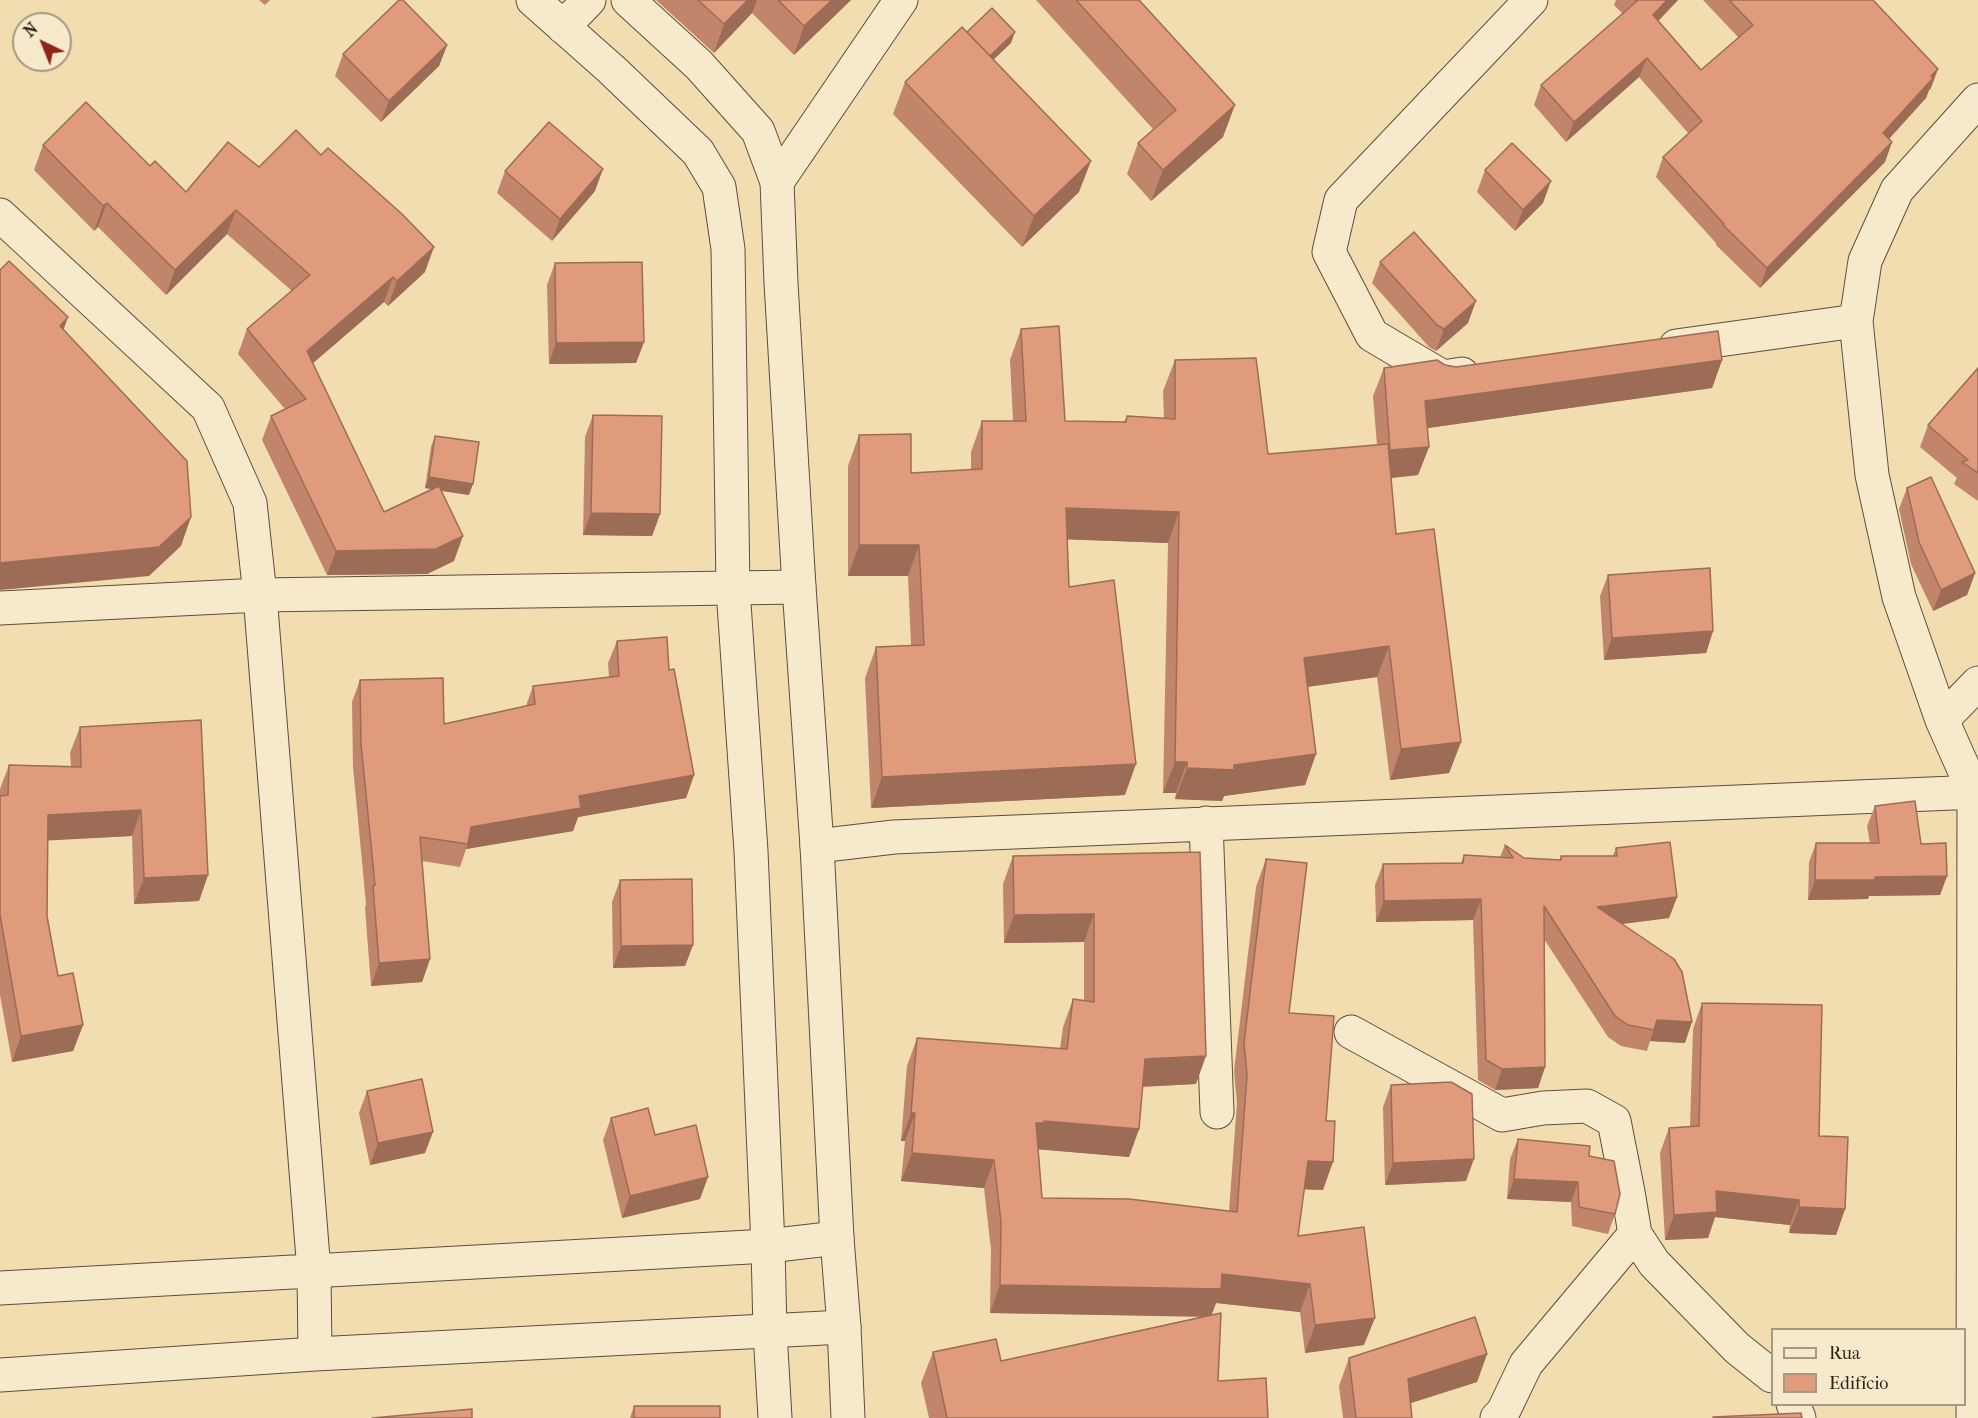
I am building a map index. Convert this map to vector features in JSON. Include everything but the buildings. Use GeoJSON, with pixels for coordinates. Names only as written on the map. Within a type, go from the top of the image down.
{"type":"FeatureCollection","features":[{"type":"Feature","properties":{"kind":"street"},"geometry":{"type":"LineString","coordinates":[[533,0],[611,69],[698,152],[718,187],[728,249],[733,589],[751,851],[775,1418]]}},
{"type":"Feature","properties":{"kind":"street"},"geometry":{"type":"LineString","coordinates":[[563,27],[589,0]]}},
{"type":"Feature","properties":{"kind":"street"},"geometry":{"type":"LineString","coordinates":[[628,0],[699,65],[758,131],[777,182],[849,1418]]}},
{"type":"Feature","properties":{"kind":"street"},"geometry":{"type":"LineString","coordinates":[[777,182],[901,0]]}},
{"type":"Feature","properties":{"kind":"street"},"geometry":{"type":"LineString","coordinates":[[1490,370],[1443,377],[1372,334],[1329,252],[1341,200],[1531,0]]}},
{"type":"Feature","properties":{"kind":"street"},"geometry":{"type":"LineString","coordinates":[[1973,1418],[1976,792],[1942,720],[1899,597],[1872,475],[1856,321],[1865,261],[1897,190],[1978,100]]}},
{"type":"Feature","properties":{"kind":"street"},"geometry":{"type":"LineString","coordinates":[[0,215],[208,408],[250,503],[260,595],[314,1271],[315,1354]]}},
{"type":"Feature","properties":{"kind":"street"},"geometry":{"type":"LineString","coordinates":[[1644,350],[1856,321]]}},
{"type":"Feature","properties":{"kind":"street"},"geometry":{"type":"LineString","coordinates":[[0,608],[260,595],[799,588]]}},
{"type":"Feature","properties":{"kind":"street"},"geometry":{"type":"LineString","coordinates":[[1942,720],[1978,683]]}},
{"type":"Feature","properties":{"kind":"street"},"geometry":{"type":"LineString","coordinates":[[816,846],[894,837],[1976,792]]}},
{"type":"Feature","properties":{"kind":"street"},"geometry":{"type":"LineString","coordinates":[[1206,823],[1217,1112]]}},
{"type":"Feature","properties":{"kind":"street"},"geometry":{"type":"LineString","coordinates":[[1352,1032],[1502,1115],[1543,1108],[1587,1106],[1614,1121],[1635,1234],[1654,1263],[1737,1348],[1771,1374]]}},
{"type":"Feature","properties":{"kind":"street"},"geometry":{"type":"LineString","coordinates":[[1497,1418],[1503,1412],[1527,1364],[1635,1234]]}},
{"type":"Feature","properties":{"kind":"street"},"geometry":{"type":"LineString","coordinates":[[0,1288],[768,1246],[837,1238]]}},
{"type":"Feature","properties":{"kind":"street"},"geometry":{"type":"LineString","coordinates":[[0,1375],[315,1354],[844,1327]]}}]}
